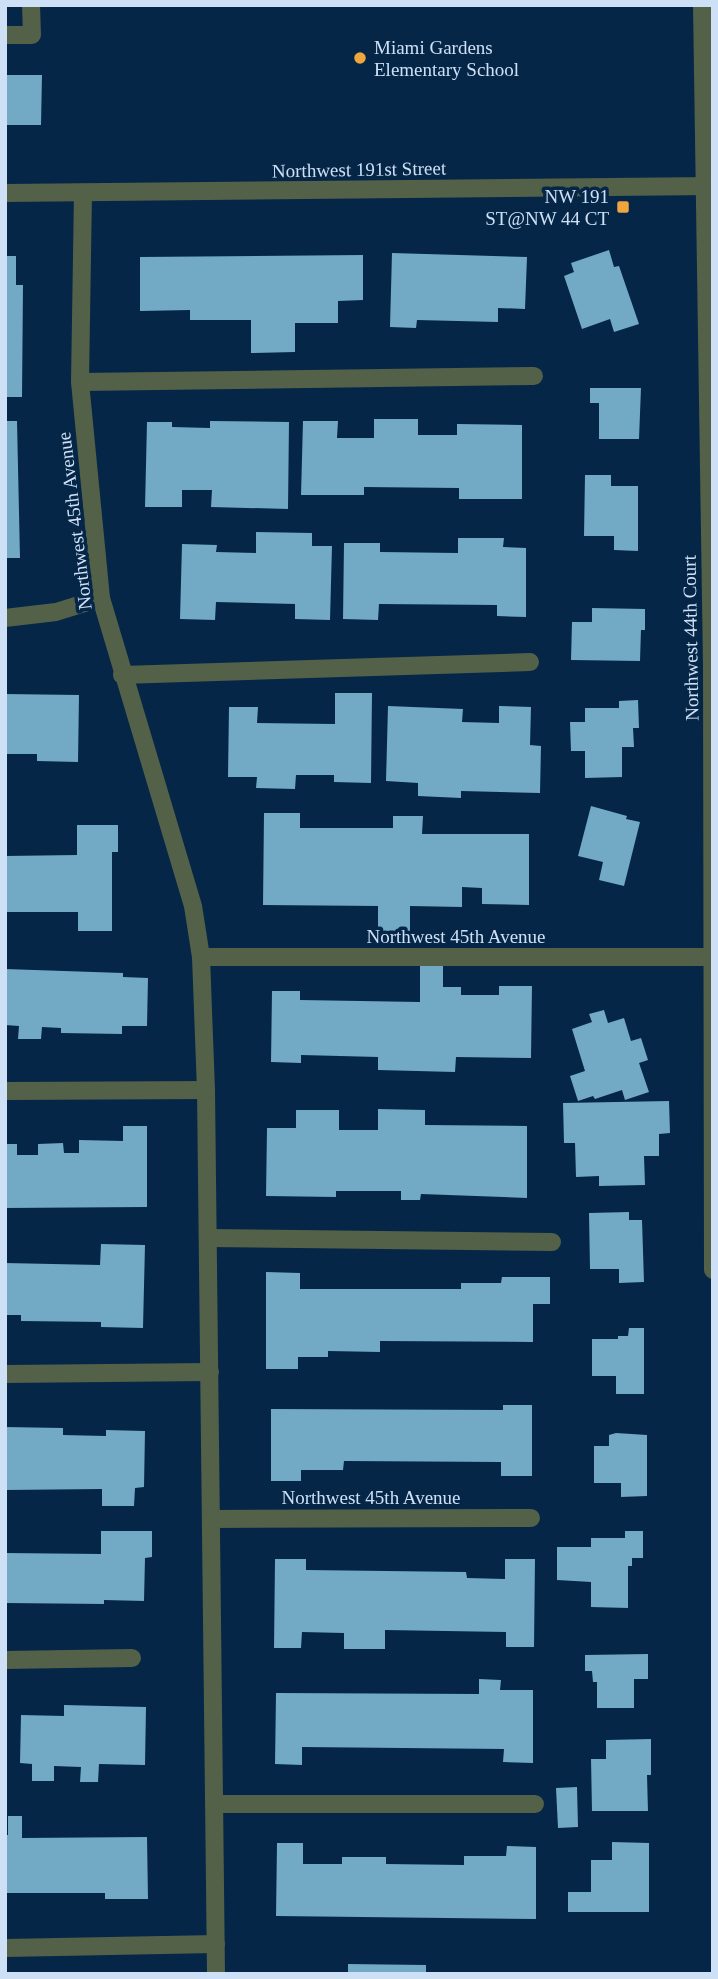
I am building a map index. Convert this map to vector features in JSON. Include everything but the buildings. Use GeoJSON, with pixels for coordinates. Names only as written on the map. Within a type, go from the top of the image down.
{"type":"FeatureCollection","features":[{"type":"Feature","properties":{"kind":"street"},"geometry":{"type":"LineString","coordinates":[[5,35],[32,34],[31,5]]}},
{"type":"Feature","properties":{"kind":"street","name":"Northwest 44th Court"},"geometry":{"type":"LineString","coordinates":[[702,5],[709,186],[713,1270]]}},
{"type":"Feature","properties":{"kind":"street","name":"Northwest 191st Street"},"geometry":{"type":"LineString","coordinates":[[5,193],[709,186]]}},
{"type":"Feature","properties":{"kind":"street","name":"Northwest 45th Avenue"},"geometry":{"type":"LineString","coordinates":[[83,192],[80,382],[101,598],[193,906],[201,957],[206,1090],[216,1974]]}},
{"type":"Feature","properties":{"kind":"street"},"geometry":{"type":"LineString","coordinates":[[80,382],[534,376]]}},
{"type":"Feature","properties":{"kind":"street"},"geometry":{"type":"LineString","coordinates":[[5,618],[56,612],[101,598]]}},
{"type":"Feature","properties":{"kind":"street"},"geometry":{"type":"LineString","coordinates":[[122,675],[530,662]]}},
{"type":"Feature","properties":{"kind":"street","name":"Northwest 45th Avenue"},"geometry":{"type":"LineString","coordinates":[[201,957],[711,957]]}},
{"type":"Feature","properties":{"kind":"street"},"geometry":{"type":"LineString","coordinates":[[5,1091],[206,1090]]}},
{"type":"Feature","properties":{"kind":"street"},"geometry":{"type":"LineString","coordinates":[[208,1238],[552,1241]]}},
{"type":"Feature","properties":{"kind":"street"},"geometry":{"type":"LineString","coordinates":[[5,1374],[210,1373]]}},
{"type":"Feature","properties":{"kind":"street","name":"Northwest 45th Avenue"},"geometry":{"type":"LineString","coordinates":[[212,1519],[531,1518]]}},
{"type":"Feature","properties":{"kind":"street"},"geometry":{"type":"LineString","coordinates":[[5,1660],[132,1658]]}},
{"type":"Feature","properties":{"kind":"street"},"geometry":{"type":"LineString","coordinates":[[216,1804],[535,1804]]}},
{"type":"Feature","properties":{"kind":"street"},"geometry":{"type":"LineString","coordinates":[[5,1948],[216,1944]]}},
{"type":"Feature","properties":{"kind":"place","name":"Miami Gardens Elementary School"},"geometry":{"type":"Point","coordinates":[360,58]}},
{"type":"Feature","properties":{"kind":"place","name":"NW 191 ST@NW 44 CT"},"geometry":{"type":"Point","coordinates":[623,207]}}]}
